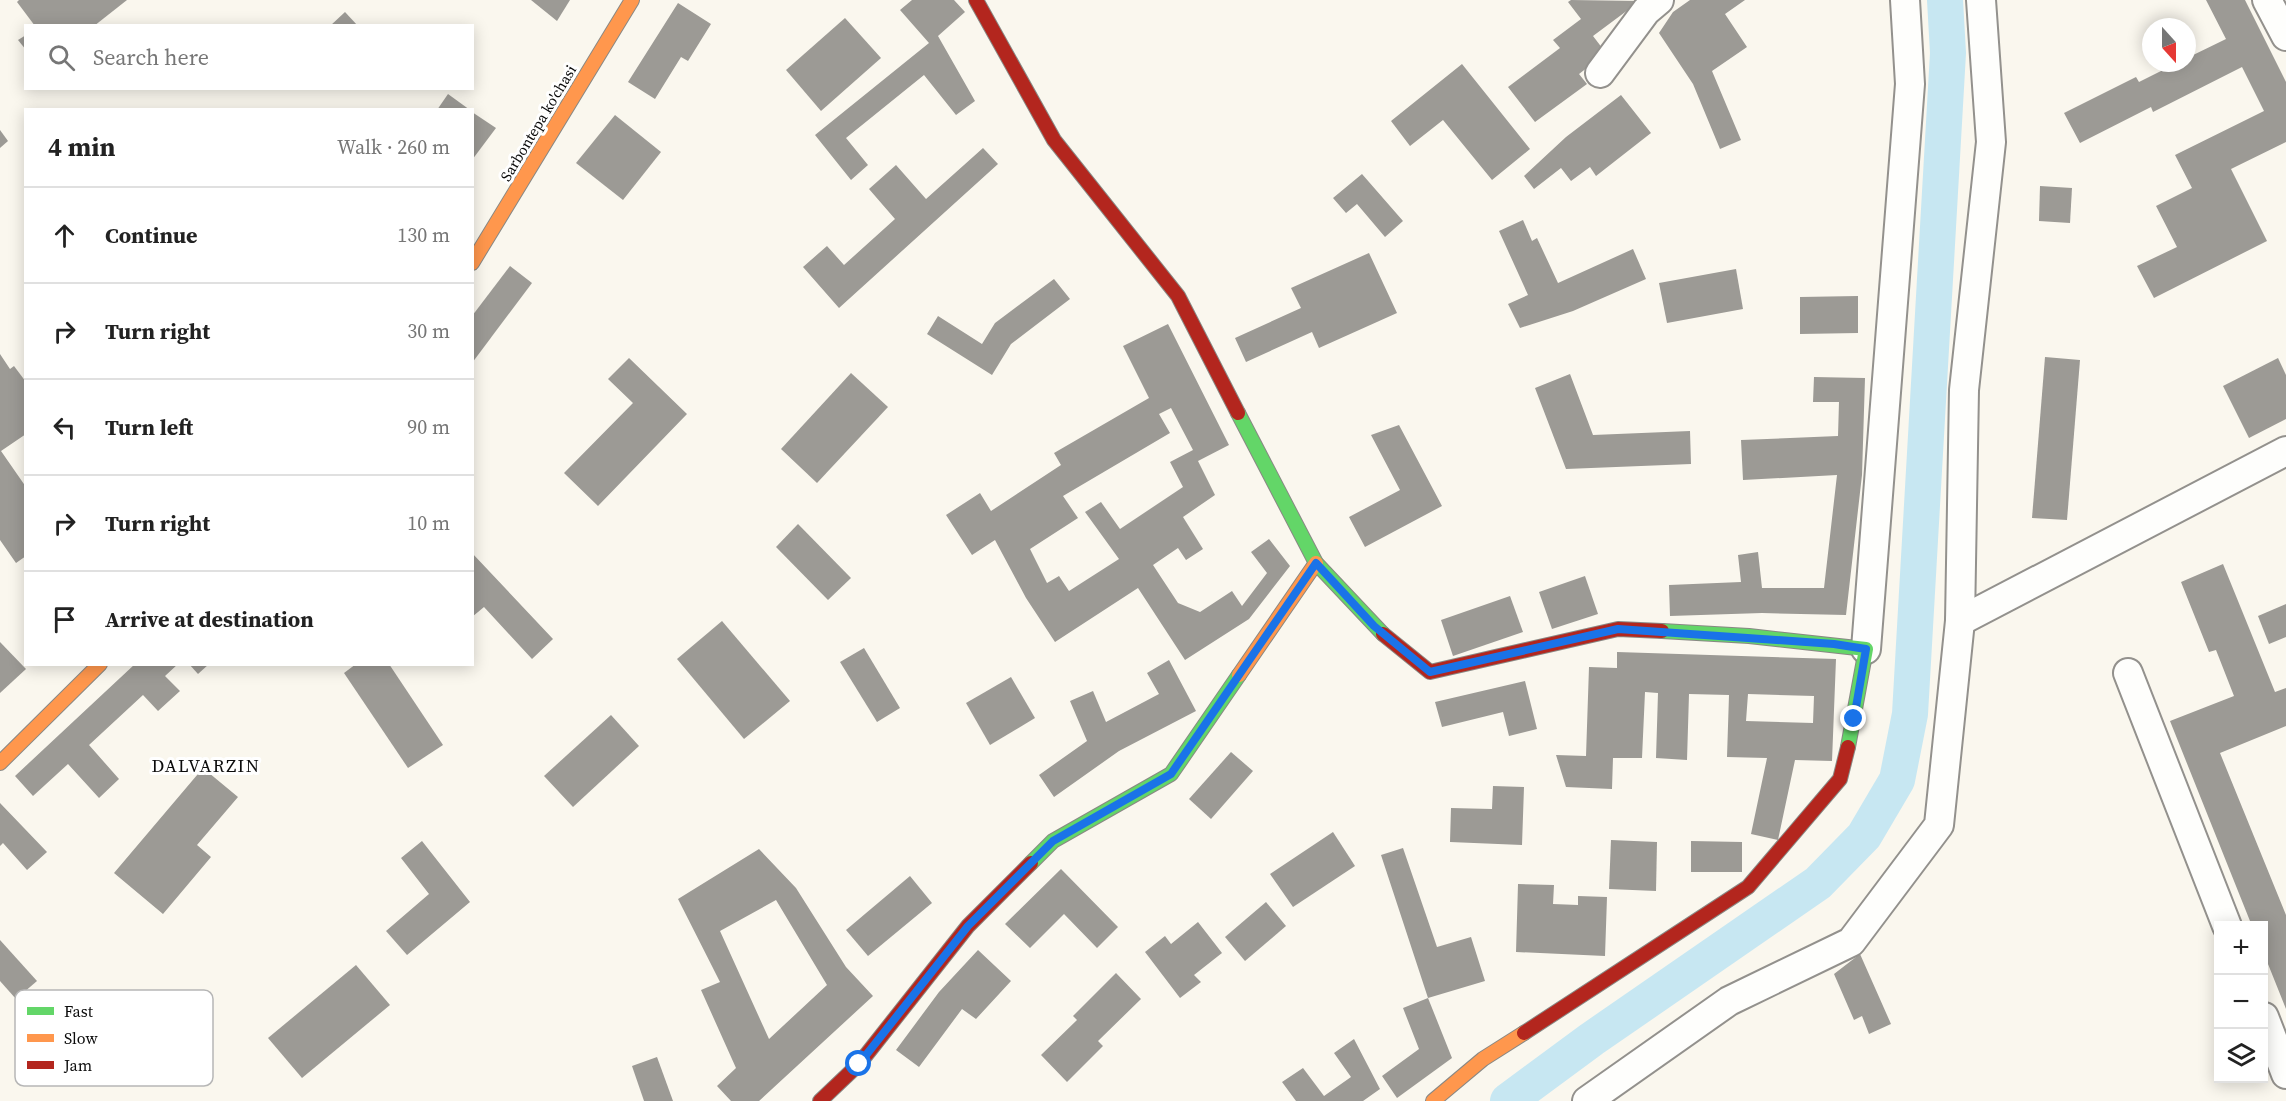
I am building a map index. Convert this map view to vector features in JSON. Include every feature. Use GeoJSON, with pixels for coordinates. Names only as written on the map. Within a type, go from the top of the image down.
{"type":"FeatureCollection","features":[{"type":"Feature","properties":{"kind":"street","name":"Sarbontepa ko'chasi"},"geometry":{"type":"LineString","coordinates":[[474,260],[632,0]]}},
{"type":"Feature","properties":{"kind":"street"},"geometry":{"type":"LineString","coordinates":[[976,0],[1054,140],[1178,296],[1316,563],[1374,626],[1430,672],[1618,629],[1749,636],[1866,649]]}},
{"type":"Feature","properties":{"kind":"street"},"geometry":{"type":"LineString","coordinates":[[1600,73],[1646,11],[1659,0]]}},
{"type":"Feature","properties":{"kind":"street"},"geometry":{"type":"LineString","coordinates":[[1433,1101],[1483,1059],[1748,887],[1840,779],[1854,719],[1866,649],[1910,84],[1905,0]]}},
{"type":"Feature","properties":{"kind":"street"},"geometry":{"type":"LineString","coordinates":[[1587,1101],[1728,1002],[1851,942],[1940,825],[1960,621],[1964,390],[1991,142],[1981,0]]}},
{"type":"Feature","properties":{"kind":"street"},"geometry":{"type":"LineString","coordinates":[[2267,0],[2286,36]]}},
{"type":"Feature","properties":{"kind":"street"},"geometry":{"type":"LineString","coordinates":[[1960,621],[2286,451]]}},
{"type":"Feature","properties":{"kind":"street"},"geometry":{"type":"LineString","coordinates":[[820,1101],[859,1064],[968,926],[1053,841],[1171,774],[1316,563]]}},
{"type":"Feature","properties":{"kind":"street"},"geometry":{"type":"LineString","coordinates":[[0,763],[98,666]]}},
{"type":"Feature","properties":{"kind":"street"},"geometry":{"type":"LineString","coordinates":[[2128,673],[2225,921]]}},
{"type":"Feature","properties":{"kind":"street"},"geometry":{"type":"LineString","coordinates":[[2268,1027],[2286,1074]]}},
{"type":"Feature","properties":{"kind":"building"},"geometry":{"type":"Polygon","coordinates":[[[19,0],[127,0],[97,24],[34,24],[17,2],[19,0]]]}},
{"type":"Feature","properties":{"kind":"building"},"geometry":{"type":"Polygon","coordinates":[[[531,0],[570,0],[557,21],[531,0]]]}},
{"type":"Feature","properties":{"kind":"building"},"geometry":{"type":"Polygon","coordinates":[[[912,0],[954,0],[965,12],[938,36],[975,101],[956,115],[924,75],[846,138],[868,165],[851,180],[815,135],[929,43],[900,10],[912,0]]]}},
{"type":"Feature","properties":{"kind":"building"},"geometry":{"type":"Polygon","coordinates":[[[1571,0],[1640,1],[1593,36],[1606,53],[1579,74],[1587,84],[1535,122],[1508,87],[1560,48],[1553,40],[1581,19],[1568,2],[1571,0]]]}},
{"type":"Feature","properties":{"kind":"building"},"geometry":{"type":"Polygon","coordinates":[[[1690,0],[1745,0],[1725,14],[1747,47],[1712,71],[1741,140],[1720,149],[1693,84],[1659,33],[1673,12],[1690,0]]]}},
{"type":"Feature","properties":{"kind":"building"},"geometry":{"type":"Polygon","coordinates":[[[2206,0],[2245,0],[2286,82],[2286,142],[2231,169],[2267,241],[2154,298],[2137,266],[2177,247],[2156,206],[2192,188],[2175,155],[2264,111],[2242,67],[2153,112],[2151,107],[2080,143],[2064,113],[2136,77],[2139,82],[2159,72],[2196,72],[2196,54],[2226,39],[2206,0]]]}},
{"type":"Feature","properties":{"kind":"building"},"geometry":{"type":"Polygon","coordinates":[[[678,3],[711,24],[688,61],[681,57],[655,99],[628,82],[678,3]]]}},
{"type":"Feature","properties":{"kind":"building"},"geometry":{"type":"Polygon","coordinates":[[[345,12],[356,24],[332,24],[345,12]]]}},
{"type":"Feature","properties":{"kind":"building"},"geometry":{"type":"Polygon","coordinates":[[[845,18],[881,58],[821,111],[786,70],[845,18]]]}},
{"type":"Feature","properties":{"kind":"building"},"geometry":{"type":"Polygon","coordinates":[[[24,36],[24,48],[18,40],[24,36]]]}},
{"type":"Feature","properties":{"kind":"building"},"geometry":{"type":"Polygon","coordinates":[[[1462,64],[1530,149],[1492,180],[1443,120],[1410,146],[1391,121],[1462,64]]]}},
{"type":"Feature","properties":{"kind":"building"},"geometry":{"type":"Polygon","coordinates":[[[448,94],[467,108],[438,108],[448,94]]]}},
{"type":"Feature","properties":{"kind":"building"},"geometry":{"type":"Polygon","coordinates":[[[1621,95],[1651,133],[1596,176],[1590,167],[1571,181],[1561,168],[1534,189],[1524,176],[1566,137],[1621,95]]]}},
{"type":"Feature","properties":{"kind":"building"},"geometry":{"type":"Polygon","coordinates":[[[474,113],[496,128],[474,157],[474,113]]]}},
{"type":"Feature","properties":{"kind":"building"},"geometry":{"type":"Polygon","coordinates":[[[615,115],[661,152],[623,200],[576,163],[615,115]]]}},
{"type":"Feature","properties":{"kind":"building"},"geometry":{"type":"Polygon","coordinates":[[[0,130],[8,141],[0,148],[0,130]]]}},
{"type":"Feature","properties":{"kind":"building"},"geometry":{"type":"Polygon","coordinates":[[[983,148],[998,164],[839,308],[803,267],[827,246],[844,265],[895,219],[869,189],[896,165],[926,199],[983,148]]]}},
{"type":"Feature","properties":{"kind":"building"},"geometry":{"type":"Polygon","coordinates":[[[1362,174],[1403,221],[1385,237],[1357,204],[1346,213],[1333,198],[1362,174]]]}},
{"type":"Feature","properties":{"kind":"building"},"geometry":{"type":"Polygon","coordinates":[[[2040,186],[2072,188],[2070,223],[2039,221],[2040,186]]]}},
{"type":"Feature","properties":{"kind":"building"},"geometry":{"type":"Polygon","coordinates":[[[1523,220],[1532,241],[1537,238],[1558,283],[1633,249],[1646,279],[1573,311],[1520,328],[1508,304],[1528,295],[1499,231],[1523,220]]]}},
{"type":"Feature","properties":{"kind":"building"},"geometry":{"type":"Polygon","coordinates":[[[1369,253],[1397,313],[1319,348],[1312,332],[1246,362],[1235,338],[1301,308],[1291,288],[1369,253]]]}},
{"type":"Feature","properties":{"kind":"building"},"geometry":{"type":"Polygon","coordinates":[[[510,266],[532,283],[474,360],[474,313],[510,266]]]}},
{"type":"Feature","properties":{"kind":"building"},"geometry":{"type":"Polygon","coordinates":[[[1736,269],[1743,309],[1667,323],[1659,283],[1736,269]]]}},
{"type":"Feature","properties":{"kind":"building"},"geometry":{"type":"Polygon","coordinates":[[[1054,279],[1070,299],[1011,344],[992,375],[927,334],[938,316],[982,344],[995,323],[1054,279]]]}},
{"type":"Feature","properties":{"kind":"building"},"geometry":{"type":"Polygon","coordinates":[[[1858,296],[1858,333],[1800,334],[1800,297],[1858,296]]]}},
{"type":"Feature","properties":{"kind":"building"},"geometry":{"type":"Polygon","coordinates":[[[1168,324],[1229,445],[1198,461],[1215,495],[1183,517],[1203,549],[1186,560],[1178,548],[1153,565],[1178,603],[1200,612],[1232,591],[1242,606],[1267,573],[1251,552],[1269,539],[1290,566],[1249,619],[1185,660],[1138,588],[1055,642],[1026,598],[995,540],[972,555],[946,515],[980,493],[991,511],[1061,465],[1054,453],[1149,398],[1123,346],[1168,324]],[[1171,408],[1159,414],[1170,433],[1063,496],[1078,518],[1030,549],[1047,583],[1059,576],[1069,591],[1119,559],[1085,512],[1101,502],[1120,529],[1183,487],[1170,462],[1193,450],[1171,408]]]}},
{"type":"Feature","properties":{"kind":"building"},"geometry":{"type":"Polygon","coordinates":[[[0,354],[10,369],[14,366],[24,379],[24,435],[1,451],[24,484],[24,557],[16,563],[0,540],[0,354]]]}},
{"type":"Feature","properties":{"kind":"building"},"geometry":{"type":"Polygon","coordinates":[[[2045,357],[2080,360],[2067,520],[2032,518],[2045,357]]]}},
{"type":"Feature","properties":{"kind":"building"},"geometry":{"type":"Polygon","coordinates":[[[629,358],[687,414],[598,506],[564,473],[633,403],[608,379],[629,358]]]}},
{"type":"Feature","properties":{"kind":"building"},"geometry":{"type":"Polygon","coordinates":[[[2278,358],[2286,375],[2286,419],[2249,438],[2223,386],[2278,358]]]}},
{"type":"Feature","properties":{"kind":"building"},"geometry":{"type":"Polygon","coordinates":[[[851,373],[888,407],[817,483],[781,449],[851,373]]]}},
{"type":"Feature","properties":{"kind":"building"},"geometry":{"type":"Polygon","coordinates":[[[1570,374],[1593,435],[1690,431],[1691,464],[1566,469],[1535,388],[1570,374]]]}},
{"type":"Feature","properties":{"kind":"building"},"geometry":{"type":"Polygon","coordinates":[[[1814,377],[1865,378],[1862,475],[1846,615],[1762,613],[1670,616],[1669,585],[1741,582],[1738,555],[1758,552],[1762,588],[1824,588],[1837,475],[1743,480],[1741,440],[1838,436],[1839,402],[1813,402],[1814,377]]]}},
{"type":"Feature","properties":{"kind":"building"},"geometry":{"type":"Polygon","coordinates":[[[1399,425],[1442,506],[1365,547],[1349,517],[1400,490],[1371,435],[1399,425]]]}},
{"type":"Feature","properties":{"kind":"building"},"geometry":{"type":"Polygon","coordinates":[[[798,524],[851,578],[828,600],[776,547],[798,524]]]}},
{"type":"Feature","properties":{"kind":"building"},"geometry":{"type":"Polygon","coordinates":[[[474,555],[553,639],[532,659],[484,607],[474,615],[474,555]]]}},
{"type":"Feature","properties":{"kind":"building"},"geometry":{"type":"Polygon","coordinates":[[[2223,564],[2275,692],[2286,688],[2286,726],[2220,753],[2286,915],[2286,1009],[2268,964],[2268,921],[2250,921],[2170,721],[2234,696],[2216,650],[2209,652],[2181,582],[2223,564]]]}},
{"type":"Feature","properties":{"kind":"building"},"geometry":{"type":"Polygon","coordinates":[[[1585,576],[1598,614],[1552,629],[1539,592],[1585,576]]]}},
{"type":"Feature","properties":{"kind":"building"},"geometry":{"type":"Polygon","coordinates":[[[1510,596],[1523,632],[1453,656],[1441,620],[1510,596]]]}},
{"type":"Feature","properties":{"kind":"building"},"geometry":{"type":"Polygon","coordinates":[[[2286,604],[2286,637],[2269,644],[2258,616],[2286,604]]]}},
{"type":"Feature","properties":{"kind":"building"},"geometry":{"type":"Polygon","coordinates":[[[722,621],[790,701],[744,739],[677,659],[722,621]]]}},
{"type":"Feature","properties":{"kind":"building"},"geometry":{"type":"Polygon","coordinates":[[[0,642],[26,669],[0,693],[0,642]]]}},
{"type":"Feature","properties":{"kind":"building"},"geometry":{"type":"Polygon","coordinates":[[[864,648],[900,708],[877,722],[840,662],[864,648]]]}},
{"type":"Feature","properties":{"kind":"building"},"geometry":{"type":"Polygon","coordinates":[[[1617,652],[1836,659],[1832,761],[1795,760],[1778,840],[1751,834],[1767,758],[1727,757],[1729,695],[1689,694],[1687,760],[1656,758],[1658,693],[1645,692],[1642,758],[1613,758],[1612,789],[1566,787],[1556,755],[1586,756],[1589,667],[1617,668],[1617,652]],[[1748,694],[1746,721],[1813,723],[1814,696],[1748,694]]]}},
{"type":"Feature","properties":{"kind":"building"},"geometry":{"type":"Polygon","coordinates":[[[1169,660],[1196,711],[1119,751],[1054,797],[1039,775],[1087,741],[1070,701],[1093,691],[1106,722],[1159,694],[1147,673],[1169,660]]]}},
{"type":"Feature","properties":{"kind":"building"},"geometry":{"type":"Polygon","coordinates":[[[133,666],[176,666],[165,676],[180,691],[158,711],[143,695],[89,745],[119,779],[99,798],[68,764],[33,796],[15,776],[133,666]]]}},
{"type":"Feature","properties":{"kind":"building"},"geometry":{"type":"Polygon","coordinates":[[[191,666],[207,666],[198,674],[191,666]]]}},
{"type":"Feature","properties":{"kind":"building"},"geometry":{"type":"Polygon","coordinates":[[[353,666],[390,666],[443,745],[408,768],[344,673],[353,666]]]}},
{"type":"Feature","properties":{"kind":"building"},"geometry":{"type":"Polygon","coordinates":[[[1011,677],[1035,718],[990,745],[966,703],[1011,677]]]}},
{"type":"Feature","properties":{"kind":"building"},"geometry":{"type":"Polygon","coordinates":[[[1525,681],[1537,729],[1509,736],[1503,712],[1442,727],[1435,702],[1525,681]]]}},
{"type":"Feature","properties":{"kind":"building"},"geometry":{"type":"Polygon","coordinates":[[[611,715],[639,746],[573,807],[544,776],[611,715]]]}},
{"type":"Feature","properties":{"kind":"building"},"geometry":{"type":"Polygon","coordinates":[[[1231,752],[1253,771],[1211,819],[1189,799],[1231,752]]]}},
{"type":"Feature","properties":{"kind":"building"},"geometry":{"type":"Polygon","coordinates":[[[203,768],[238,797],[197,845],[211,857],[163,914],[114,873],[203,768]]]}},
{"type":"Feature","properties":{"kind":"building"},"geometry":{"type":"Polygon","coordinates":[[[1493,786],[1524,787],[1522,845],[1450,842],[1451,808],[1492,809],[1493,786]]]}},
{"type":"Feature","properties":{"kind":"building"},"geometry":{"type":"Polygon","coordinates":[[[0,803],[47,852],[27,870],[3,843],[0,846],[0,803]]]}},
{"type":"Feature","properties":{"kind":"building"},"geometry":{"type":"Polygon","coordinates":[[[1333,832],[1355,866],[1293,907],[1270,874],[1333,832]]]}},
{"type":"Feature","properties":{"kind":"building"},"geometry":{"type":"Polygon","coordinates":[[[1611,840],[1657,842],[1656,891],[1609,889],[1611,840]]]}},
{"type":"Feature","properties":{"kind":"building"},"geometry":{"type":"Polygon","coordinates":[[[422,841],[470,902],[407,955],[386,931],[429,894],[401,858],[422,841]]]}},
{"type":"Feature","properties":{"kind":"building"},"geometry":{"type":"Polygon","coordinates":[[[1691,841],[1742,842],[1742,872],[1691,872],[1691,841]]]}},
{"type":"Feature","properties":{"kind":"building"},"geometry":{"type":"Polygon","coordinates":[[[1403,848],[1437,947],[1471,937],[1485,981],[1428,998],[1381,855],[1403,848]]]}},
{"type":"Feature","properties":{"kind":"building"},"geometry":{"type":"Polygon","coordinates":[[[759,849],[796,888],[846,967],[873,996],[759,1101],[731,1101],[717,1086],[736,1068],[701,990],[720,982],[678,899],[759,849]],[[776,900],[720,931],[769,1039],[827,985],[776,900]]]}},
{"type":"Feature","properties":{"kind":"building"},"geometry":{"type":"Polygon","coordinates":[[[1061,869],[1118,927],[1097,948],[1064,914],[1030,948],[1005,924],[1061,869]]]}},
{"type":"Feature","properties":{"kind":"building"},"geometry":{"type":"Polygon","coordinates":[[[910,876],[932,903],[868,956],[846,930],[910,876]]]}},
{"type":"Feature","properties":{"kind":"building"},"geometry":{"type":"Polygon","coordinates":[[[1518,884],[1554,885],[1553,904],[1578,905],[1578,896],[1607,897],[1605,956],[1516,952],[1518,884]]]}},
{"type":"Feature","properties":{"kind":"building"},"geometry":{"type":"Polygon","coordinates":[[[1266,902],[1286,926],[1245,961],[1225,937],[1266,902]]]}},
{"type":"Feature","properties":{"kind":"building"},"geometry":{"type":"Polygon","coordinates":[[[1198,922],[1222,953],[1194,975],[1201,982],[1180,998],[1145,952],[1165,936],[1171,944],[1198,922]]]}},
{"type":"Feature","properties":{"kind":"building"},"geometry":{"type":"Polygon","coordinates":[[[0,940],[37,981],[26,990],[15,990],[15,998],[0,981],[0,940]]]}},
{"type":"Feature","properties":{"kind":"building"},"geometry":{"type":"Polygon","coordinates":[[[978,950],[1011,981],[976,1019],[962,1009],[919,1067],[896,1050],[939,992],[978,950]]]}},
{"type":"Feature","properties":{"kind":"building"},"geometry":{"type":"Polygon","coordinates":[[[1860,954],[1891,1024],[1869,1034],[1862,1016],[1854,1020],[1834,974],[1860,954]]]}},
{"type":"Feature","properties":{"kind":"building"},"geometry":{"type":"Polygon","coordinates":[[[356,965],[390,1005],[302,1078],[268,1038],[356,965]]]}},
{"type":"Feature","properties":{"kind":"building"},"geometry":{"type":"Polygon","coordinates":[[[1116,973],[1141,999],[1098,1041],[1103,1046],[1067,1082],[1041,1055],[1077,1020],[1073,1016],[1116,973]]]}},
{"type":"Feature","properties":{"kind":"building"},"geometry":{"type":"Polygon","coordinates":[[[1428,998],[1452,1058],[1397,1098],[1382,1076],[1419,1049],[1403,1008],[1428,998]]]}},
{"type":"Feature","properties":{"kind":"building"},"geometry":{"type":"Polygon","coordinates":[[[1354,1039],[1380,1089],[1363,1101],[1296,1101],[1282,1082],[1303,1068],[1324,1096],[1351,1077],[1334,1053],[1354,1039]]]}},
{"type":"Feature","properties":{"kind":"building"},"geometry":{"type":"Polygon","coordinates":[[[657,1057],[673,1101],[644,1101],[632,1066],[657,1057]]]}},
{"type":"Feature","properties":{"kind":"waterway"},"geometry":{"type":"LineString","coordinates":[[1508,1101],[1592,1039],[1818,883],[1864,836],[1897,780],[1910,714],[1948,53],[1945,0]]}},
{"type":"Feature","properties":{"kind":"traffic: fast"},"geometry":{"type":"LineString","coordinates":[[1238,413],[1316,563],[1383,634]]}},
{"type":"Feature","properties":{"kind":"traffic: fast"},"geometry":{"type":"LineString","coordinates":[[1662,631],[1749,636],[1866,649],[1848,747]]}},
{"type":"Feature","properties":{"kind":"traffic: fast"},"geometry":{"type":"LineString","coordinates":[[1031,863],[1053,841],[1171,774],[1239,675]]}},
{"type":"Feature","properties":{"kind":"traffic: slow"},"geometry":{"type":"LineString","coordinates":[[474,260],[632,0]]}},
{"type":"Feature","properties":{"kind":"traffic: slow"},"geometry":{"type":"LineString","coordinates":[[1239,675],[1316,563]]}},
{"type":"Feature","properties":{"kind":"traffic: slow"},"geometry":{"type":"LineString","coordinates":[[0,763],[98,666]]}},
{"type":"Feature","properties":{"kind":"traffic: slow"},"geometry":{"type":"LineString","coordinates":[[1433,1101],[1483,1059],[1524,1033]]}},
{"type":"Feature","properties":{"kind":"traffic: jam"},"geometry":{"type":"LineString","coordinates":[[976,0],[1054,140],[1178,296],[1238,413]]}},
{"type":"Feature","properties":{"kind":"traffic: jam"},"geometry":{"type":"LineString","coordinates":[[1383,634],[1430,672],[1618,629],[1662,631]]}},
{"type":"Feature","properties":{"kind":"traffic: jam"},"geometry":{"type":"LineString","coordinates":[[1524,1033],[1748,887],[1840,779],[1848,747]]}},
{"type":"Feature","properties":{"kind":"traffic: jam"},"geometry":{"type":"LineString","coordinates":[[820,1101],[859,1064],[968,926],[1031,863]]}},
{"type":"Feature","properties":{"kind":"district","name":"DALVARZIN"},"geometry":{"type":"Point","coordinates":[206,765]}},
{"type":"Feature","properties":{"kind":"route"},"geometry":{"type":"LineString","coordinates":[[859,1064],[968,926],[1053,841],[1171,774],[1316,563],[1374,626],[1430,672],[1618,629],[1749,636],[1834,644],[1866,649],[1854,719]]}}]}
